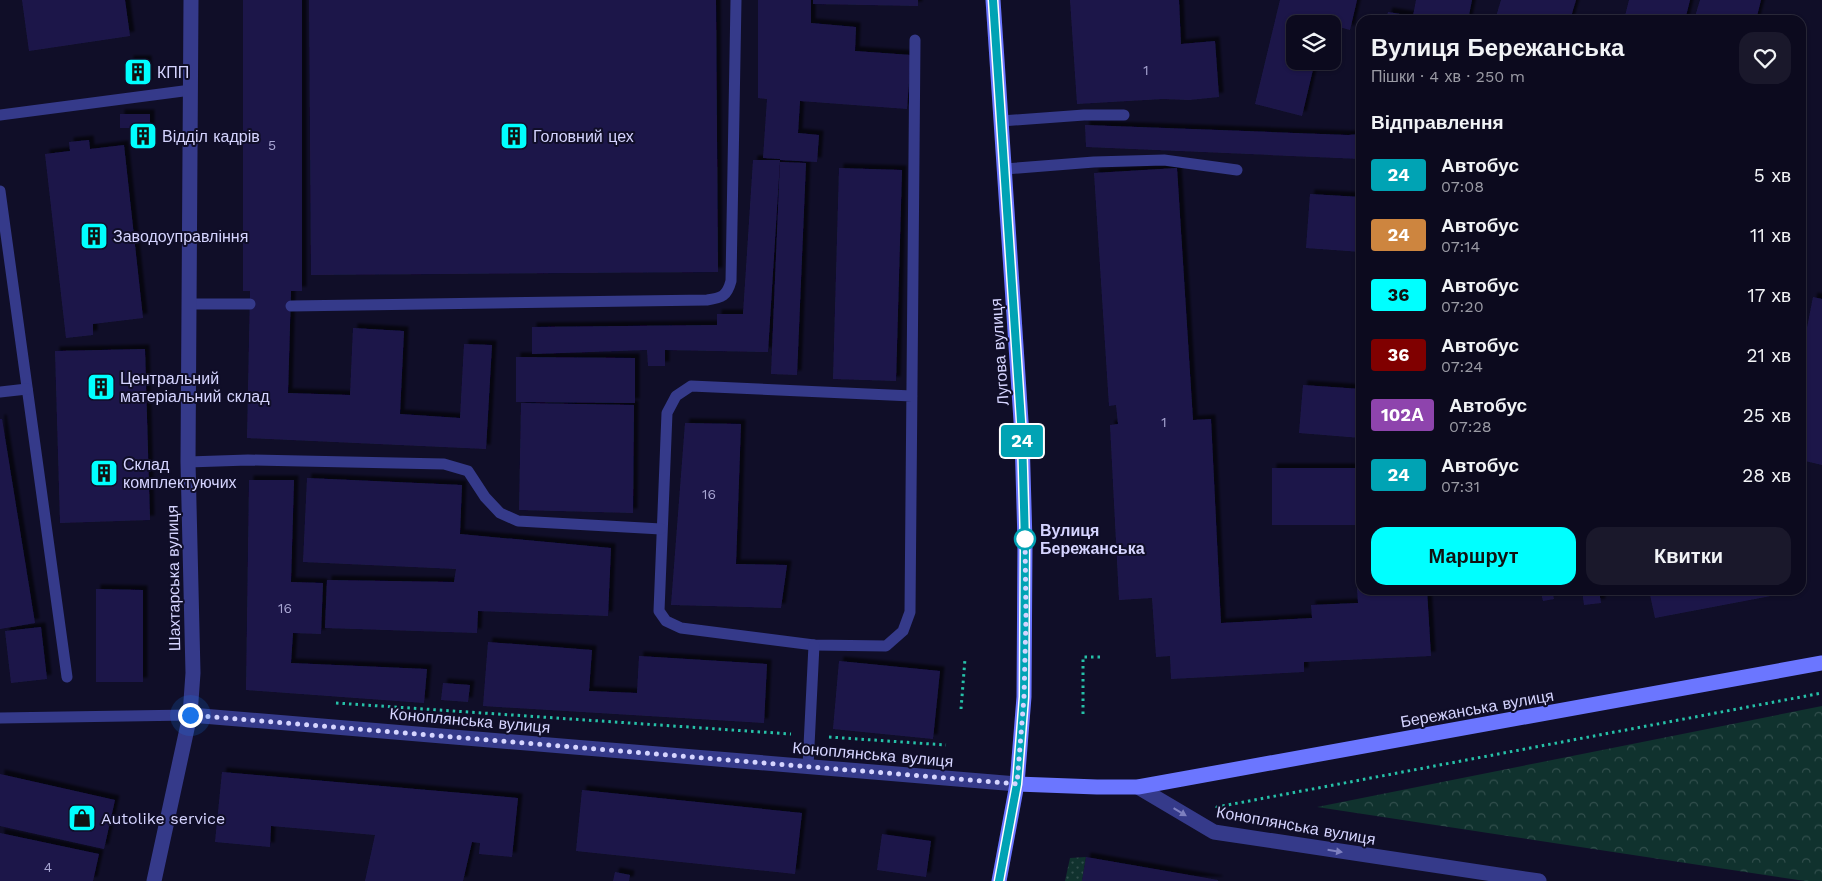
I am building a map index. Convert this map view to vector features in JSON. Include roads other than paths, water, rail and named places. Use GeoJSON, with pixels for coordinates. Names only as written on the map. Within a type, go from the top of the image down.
{"type":"FeatureCollection","features":[{"type":"Feature","properties":{"kind":"main road","name":"Лугова вулиця"},"geometry":{"type":"LineString","coordinates":[[993,0],[1022,436],[1025,542],[1024,697],[1017,784],[999,881]]}},
{"type":"Feature","properties":{"kind":"main road","name":"Бережанська вулиця"},"geometry":{"type":"LineString","coordinates":[[1138,787],[1822,663]]}},
{"type":"Feature","properties":{"kind":"main road","name":"Коноплянська вулиця"},"geometry":{"type":"LineString","coordinates":[[1017,784],[1138,787]]}},
{"type":"Feature","properties":{"kind":"street","name":"Шахтарська вулиця"},"geometry":{"type":"LineString","coordinates":[[154,881],[190,715],[193,673],[188,462],[191,0]]}},
{"type":"Feature","properties":{"kind":"street","name":"Коноплянська вулиця"},"geometry":{"type":"LineString","coordinates":[[190,715],[1017,784]]}},
{"type":"Feature","properties":{"kind":"street","name":"Коноплянська вулиця"},"geometry":{"type":"LineString","coordinates":[[1138,787],[1214,832],[1539,881]]}},
{"type":"Feature","properties":{"kind":"lane"},"geometry":{"type":"LineString","coordinates":[[291,306],[707,300],[721,298],[729,289],[731,281],[736,0]]}},
{"type":"Feature","properties":{"kind":"lane"},"geometry":{"type":"LineString","coordinates":[[912,396],[691,386],[676,396],[667,413],[661,528],[659,611],[666,622],[681,628],[814,645],[886,646],[904,631],[910,612],[912,396],[915,40]]}},
{"type":"Feature","properties":{"kind":"lane"},"geometry":{"type":"LineString","coordinates":[[0,115],[191,90]]}},
{"type":"Feature","properties":{"kind":"lane"},"geometry":{"type":"LineString","coordinates":[[1002,121],[1084,115],[1124,115]]}},
{"type":"Feature","properties":{"kind":"lane"},"geometry":{"type":"LineString","coordinates":[[1004,169],[1094,162],[1164,160],[1237,170]]}},
{"type":"Feature","properties":{"kind":"lane"},"geometry":{"type":"LineString","coordinates":[[0,191],[67,677]]}},
{"type":"Feature","properties":{"kind":"lane"},"geometry":{"type":"LineString","coordinates":[[188,304],[250,304]]}},
{"type":"Feature","properties":{"kind":"lane"},"geometry":{"type":"LineString","coordinates":[[0,392],[27,389]]}},
{"type":"Feature","properties":{"kind":"lane"},"geometry":{"type":"LineString","coordinates":[[188,462],[248,460],[444,464],[468,471],[485,497],[500,514],[518,522],[661,528]]}},
{"type":"Feature","properties":{"kind":"lane"},"geometry":{"type":"LineString","coordinates":[[808,766],[814,645]]}},
{"type":"Feature","properties":{"kind":"lane"},"geometry":{"type":"LineString","coordinates":[[0,718],[190,715]]}},
{"type":"Feature","properties":{"kind":"place","name":"КПП"},"geometry":{"type":"Point","coordinates":[138,72]}},
{"type":"Feature","properties":{"kind":"place","name":"Відділ кадрів"},"geometry":{"type":"Point","coordinates":[143,136]}},
{"type":"Feature","properties":{"kind":"place","name":"Головний цех"},"geometry":{"type":"Point","coordinates":[514,136]}},
{"type":"Feature","properties":{"kind":"place","name":"Заводоуправління"},"geometry":{"type":"Point","coordinates":[94,236]}},
{"type":"Feature","properties":{"kind":"place","name":"Центральний матеріальний склад"},"geometry":{"type":"Point","coordinates":[101,387]}},
{"type":"Feature","properties":{"kind":"place","name":"Склад комплектуючих"},"geometry":{"type":"Point","coordinates":[104,473]}},
{"type":"Feature","properties":{"kind":"place","name":"Вулиця Бережанська"},"geometry":{"type":"Point","coordinates":[1025,539]}},
{"type":"Feature","properties":{"kind":"place","name":"Autolike service"},"geometry":{"type":"Point","coordinates":[82,818]}}]}
